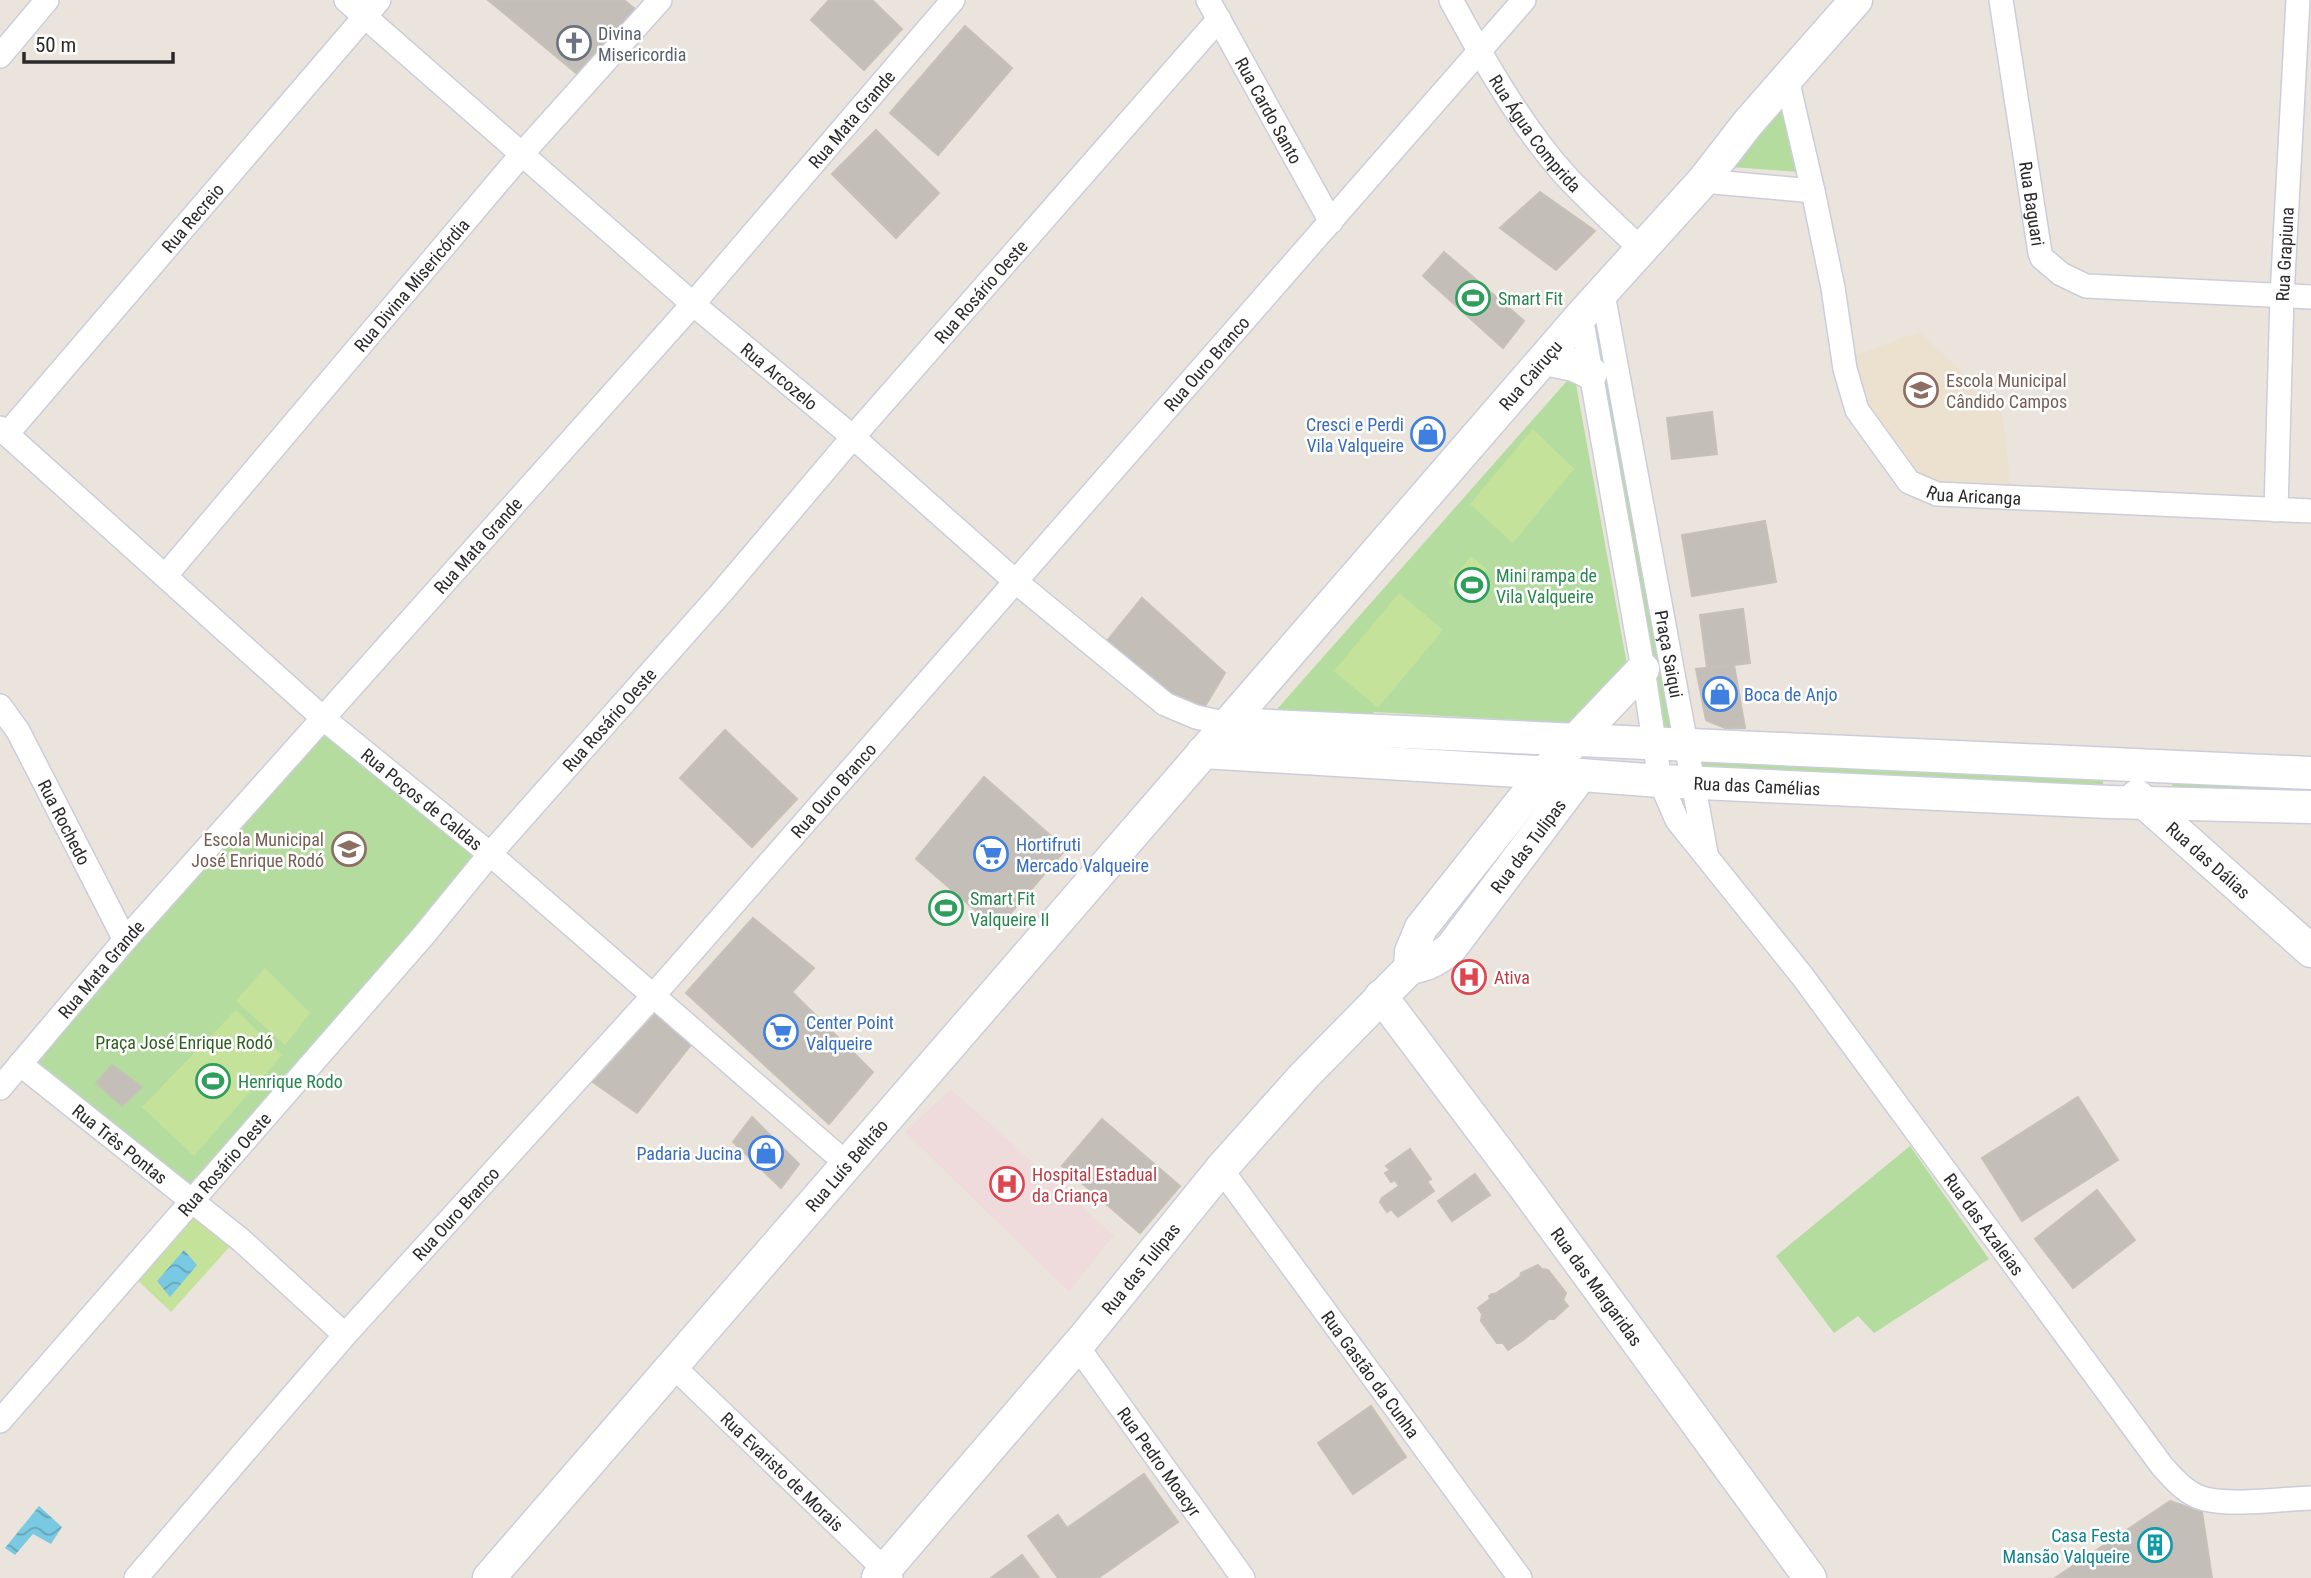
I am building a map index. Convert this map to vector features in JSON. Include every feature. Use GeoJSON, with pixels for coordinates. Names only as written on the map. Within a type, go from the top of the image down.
{"type":"FeatureCollection","features":[{"type":"Feature","properties":{"kind":"street"},"geometry":{"type":"LineString","coordinates":[[0,56],[47,0]]}},
{"type":"Feature","properties":{"kind":"street","name":"Rua Arcozelo"},"geometry":{"type":"LineString","coordinates":[[346,0],[371,8],[522,155],[853,437],[1015,582],[1165,704],[1196,717],[1228,724]]}},
{"type":"Feature","properties":{"kind":"street","name":"Rua Mata Grande"},"geometry":{"type":"LineString","coordinates":[[0,1088],[125,940],[694,304],[953,0]]}},
{"type":"Feature","properties":{"kind":"street","name":"Rua Água Comprida"},"geometry":{"type":"LineString","coordinates":[[1451,0],[1479,53],[1536,137],[1564,173],[1642,250]]}},
{"type":"Feature","properties":{"kind":"street","name":"Rua Ouro Branco"},"geometry":{"type":"LineString","coordinates":[[136,1578],[345,1335],[653,996],[1524,0]]}},
{"type":"Feature","properties":{"kind":"street","name":"Rua Cairuçu"},"geometry":{"type":"LineString","coordinates":[[1203,752],[1581,316],[1703,181],[1748,123],[1857,0]]}},
{"type":"Feature","properties":{"kind":"street","name":"Rua Baguari"},"geometry":{"type":"LineString","coordinates":[[2001,0],[2033,216],[2042,258],[2061,274],[2086,286],[2311,297]]}},
{"type":"Feature","properties":{"kind":"street","name":"Rua Grapiuna"},"geometry":{"type":"LineString","coordinates":[[2276,510],[2283,296],[2298,0]]}},
{"type":"Feature","properties":{"kind":"street","name":"Rua Divina Misericórdia"},"geometry":{"type":"LineString","coordinates":[[166,575],[651,3]]}},
{"type":"Feature","properties":{"kind":"street","name":"Rua Recreio"},"geometry":{"type":"LineString","coordinates":[[4,431],[371,8]]}},
{"type":"Feature","properties":{"kind":"street","name":"Rua Cardo Santo"},"geometry":{"type":"LineString","coordinates":[[1213,10],[1331,222]]}},
{"type":"Feature","properties":{"kind":"street","name":"Rua Rosário Oeste"},"geometry":{"type":"LineString","coordinates":[[0,1422],[423,936],[490,854],[721,593],[1213,10]]}},
{"type":"Feature","properties":{"kind":"street","name":"Rua Aricanga"},"geometry":{"type":"LineString","coordinates":[[1787,79],[1833,288],[1845,369],[1857,410],[1909,482],[1937,494],[2311,511]]}},
{"type":"Feature","properties":{"kind":"street"},"geometry":{"type":"LineString","coordinates":[[1703,181],[1813,191]]}},
{"type":"Feature","properties":{"kind":"street","name":"Praça Saiqui"},"geometry":{"type":"LineString","coordinates":[[1603,294],[1646,527],[1669,745],[1660,781]]}},
{"type":"Feature","properties":{"kind":"street","name":"Praça Saiqui"},"geometry":{"type":"LineString","coordinates":[[1581,316],[1643,669],[1669,745],[1692,783]]}},
{"type":"Feature","properties":{"kind":"street"},"geometry":{"type":"LineString","coordinates":[[1545,359],[1574,365],[1591,373]]}},
{"type":"Feature","properties":{"kind":"street","name":"Rua Poços de Caldas"},"geometry":{"type":"LineString","coordinates":[[4,431],[324,719],[490,854],[847,1164]]}},
{"type":"Feature","properties":{"kind":"street"},"geometry":{"type":"LineString","coordinates":[[1619,532],[1646,527]]}},
{"type":"Feature","properties":{"kind":"street","name":"Rua das Tulipas"},"geometry":{"type":"LineString","coordinates":[[1410,968],[1411,952],[1421,928],[1544,773],[1643,669]]}},
{"type":"Feature","properties":{"kind":"street","name":"Rua Rochedo"},"geometry":{"type":"LineString","coordinates":[[0,706],[18,731],[125,940]]}},
{"type":"Feature","properties":{"kind":"street"},"geometry":{"type":"LineString","coordinates":[[1228,724],[2311,773]]}},
{"type":"Feature","properties":{"kind":"street","name":"Rua das Camélias"},"geometry":{"type":"LineString","coordinates":[[1203,752],[1692,783],[2142,803],[2311,807]]}},
{"type":"Feature","properties":{"kind":"street","name":"Rua Luís Beltrão"},"geometry":{"type":"LineString","coordinates":[[489,1578],[1203,752]]}},
{"type":"Feature","properties":{"kind":"street","name":"Rua das Dálias"},"geometry":{"type":"LineString","coordinates":[[2111,765],[2142,803],[2311,951]]}},
{"type":"Feature","properties":{"kind":"street","name":"Rua das Tulipas"},"geometry":{"type":"LineString","coordinates":[[885,1575],[1221,1169],[1303,1077],[1410,968],[1439,959],[1451,948],[1581,775]]}},
{"type":"Feature","properties":{"kind":"street","name":"Rua das Azaleias"},"geometry":{"type":"LineString","coordinates":[[1660,781],[1677,821],[1811,988],[2174,1479],[2187,1491],[2204,1499],[2231,1501],[2311,1498]]}},
{"type":"Feature","properties":{"kind":"street","name":"Rua das Azaleias"},"geometry":{"type":"LineString","coordinates":[[1692,783],[1707,856]]}},
{"type":"Feature","properties":{"kind":"street","name":"Rua das Margaridas"},"geometry":{"type":"LineString","coordinates":[[1381,996],[1526,1189],[1810,1578]]}},
{"type":"Feature","properties":{"kind":"street","name":"Rua Três Pontas"},"geometry":{"type":"LineString","coordinates":[[20,1064],[240,1240],[345,1335]]}},
{"type":"Feature","properties":{"kind":"street","name":"Rua Gastão da Cunha"},"geometry":{"type":"LineString","coordinates":[[1221,1169],[1520,1578]]}},
{"type":"Feature","properties":{"kind":"street","name":"Rua Pedro Moacyr"},"geometry":{"type":"LineString","coordinates":[[1077,1346],[1243,1578]]}},
{"type":"Feature","properties":{"kind":"street","name":"Rua Evaristo de Morais"},"geometry":{"type":"LineString","coordinates":[[673,1366],[885,1575]]}},
{"type":"Feature","properties":{"kind":"shaded area","name":"Escola Municipal Cândido Campos"},"geometry":{"type":"Polygon","coordinates":[[[1919,332],[1955,365],[2003,416],[2012,496],[1943,485],[1921,473],[1904,458],[1874,416],[1850,357],[1919,332]]]}},
{"type":"Feature","properties":{"kind":"shaded area","name":"Hospital Estadual da Criança"},"geometry":{"type":"Polygon","coordinates":[[[951,1089],[1114,1235],[1069,1292],[905,1132],[951,1089]]]}},
{"type":"Feature","properties":{"kind":"green space"},"geometry":{"type":"Polygon","coordinates":[[[1782,107],[1800,172],[1731,167],[1782,107]]]}},
{"type":"Feature","properties":{"kind":"green space"},"geometry":{"type":"Polygon","coordinates":[[[1593,331],[1599,332],[1677,725],[1664,733],[1593,331]]]}},
{"type":"Feature","properties":{"kind":"green space"},"geometry":{"type":"Polygon","coordinates":[[[1574,373],[1628,670],[1567,732],[1525,729],[1518,720],[1374,712],[1366,721],[1271,716],[1574,373]]]}},
{"type":"Feature","properties":{"kind":"green space"},"geometry":{"type":"Polygon","coordinates":[[[1533,429],[1574,469],[1513,543],[1470,504],[1533,429]]]}},
{"type":"Feature","properties":{"kind":"green space"},"geometry":{"type":"Polygon","coordinates":[[[1471,556],[1487,569],[1464,597],[1448,583],[1471,556]]]}},
{"type":"Feature","properties":{"kind":"green space"},"geometry":{"type":"Polygon","coordinates":[[[1399,593],[1443,630],[1378,708],[1334,671],[1399,593]]]}},
{"type":"Feature","properties":{"kind":"green space","name":"Praça José Enrique Rodó"},"geometry":{"type":"Polygon","coordinates":[[[324,719],[490,854],[193,1202],[20,1064],[324,719]]]}},
{"type":"Feature","properties":{"kind":"green space"},"geometry":{"type":"Polygon","coordinates":[[[1698,759],[2103,777],[2103,788],[1704,777],[1698,759]]]}},
{"type":"Feature","properties":{"kind":"green space"},"geometry":{"type":"Polygon","coordinates":[[[2172,779],[2311,779],[2311,799],[2172,789],[2172,779]]]}},
{"type":"Feature","properties":{"kind":"green space"},"geometry":{"type":"Polygon","coordinates":[[[265,968],[310,1013],[285,1045],[236,1001],[265,968]]]}},
{"type":"Feature","properties":{"kind":"green space","name":"Henrique Rodo"},"geometry":{"type":"Polygon","coordinates":[[[236,1010],[282,1055],[194,1156],[142,1107],[236,1010]]]}},
{"type":"Feature","properties":{"kind":"green space"},"geometry":{"type":"Polygon","coordinates":[[[1910,1146],[1989,1259],[1874,1333],[1858,1316],[1834,1333],[1776,1256],[1910,1146]]]}},
{"type":"Feature","properties":{"kind":"green space"},"geometry":{"type":"Polygon","coordinates":[[[193,1202],[233,1243],[171,1312],[131,1274],[193,1202]]]}},
{"type":"Feature","properties":{"kind":"water"},"geometry":{"type":"Polygon","coordinates":[[[184,1250],[197,1265],[170,1297],[157,1281],[184,1250]]]}},
{"type":"Feature","properties":{"kind":"water"},"geometry":{"type":"Polygon","coordinates":[[[39,1506],[62,1527],[51,1544],[33,1534],[15,1555],[5,1548],[39,1506]]]}},
{"type":"Feature","properties":{"kind":"building","name":"Divina Misericordia"},"geometry":{"type":"Polygon","coordinates":[[[488,0],[624,0],[635,9],[581,77],[488,0]]]}},
{"type":"Feature","properties":{"kind":"building"},"geometry":{"type":"Polygon","coordinates":[[[829,0],[872,0],[902,29],[864,70],[811,20],[829,0]]]}},
{"type":"Feature","properties":{"kind":"building"},"geometry":{"type":"Polygon","coordinates":[[[965,26],[1012,68],[938,155],[890,113],[965,26]]]}},
{"type":"Feature","properties":{"kind":"building"},"geometry":{"type":"Polygon","coordinates":[[[876,130],[939,193],[896,238],[832,174],[876,130]]]}},
{"type":"Feature","properties":{"kind":"building"},"geometry":{"type":"Polygon","coordinates":[[[1540,192],[1595,231],[1556,270],[1500,228],[1540,192]]]}},
{"type":"Feature","properties":{"kind":"building","name":"Smart Fit"},"geometry":{"type":"Polygon","coordinates":[[[1444,252],[1524,321],[1503,348],[1423,276],[1444,252]]]}},
{"type":"Feature","properties":{"kind":"building"},"geometry":{"type":"Polygon","coordinates":[[[1712,412],[1717,454],[1672,459],[1667,418],[1712,412]]]}},
{"type":"Feature","properties":{"kind":"building"},"geometry":{"type":"Polygon","coordinates":[[[1765,521],[1776,582],[1692,596],[1682,535],[1765,521]]]}},
{"type":"Feature","properties":{"kind":"building"},"geometry":{"type":"Polygon","coordinates":[[[1142,598],[1225,673],[1204,708],[1179,703],[1106,642],[1142,598]]]}},
{"type":"Feature","properties":{"kind":"building"},"geometry":{"type":"Polygon","coordinates":[[[1743,609],[1750,663],[1707,668],[1700,615],[1743,609]]]}},
{"type":"Feature","properties":{"kind":"building","name":"Boca de Anjo"},"geometry":{"type":"Polygon","coordinates":[[[1734,665],[1745,728],[1725,728],[1706,720],[1696,669],[1734,665]]]}},
{"type":"Feature","properties":{"kind":"building"},"geometry":{"type":"Polygon","coordinates":[[[725,730],[797,799],[752,847],[680,778],[725,730]]]}},
{"type":"Feature","properties":{"kind":"building","name":"Hortifruti Mercado Valqueire"},"geometry":{"type":"Polygon","coordinates":[[[984,777],[1066,849],[997,929],[916,859],[984,777]]]}},
{"type":"Feature","properties":{"kind":"building","name":"Center Point Valqueire"},"geometry":{"type":"Polygon","coordinates":[[[753,918],[814,968],[792,992],[873,1072],[829,1124],[686,993],[753,918]]]}},
{"type":"Feature","properties":{"kind":"building"},"geometry":{"type":"Polygon","coordinates":[[[655,1014],[697,1037],[637,1113],[593,1082],[655,1014]]]}},
{"type":"Feature","properties":{"kind":"building"},"geometry":{"type":"Polygon","coordinates":[[[112,1065],[142,1087],[122,1106],[96,1083],[112,1065]]]}},
{"type":"Feature","properties":{"kind":"building"},"geometry":{"type":"Polygon","coordinates":[[[2078,1097],[2118,1160],[2022,1221],[1982,1158],[2078,1097]]]}},
{"type":"Feature","properties":{"kind":"building","name":"Padaria Jucina"},"geometry":{"type":"Polygon","coordinates":[[[752,1117],[799,1164],[781,1188],[733,1142],[752,1117]]]}},
{"type":"Feature","properties":{"kind":"building"},"geometry":{"type":"Polygon","coordinates":[[[1102,1119],[1180,1186],[1140,1233],[1062,1166],[1102,1119]]]}},
{"type":"Feature","properties":{"kind":"building"},"geometry":{"type":"Polygon","coordinates":[[[1410,1149],[1431,1179],[1427,1181],[1434,1191],[1398,1217],[1391,1209],[1387,1212],[1380,1202],[1399,1186],[1395,1180],[1391,1182],[1385,1173],[1390,1170],[1386,1166],[1410,1149]]]}},
{"type":"Feature","properties":{"kind":"building"},"geometry":{"type":"Polygon","coordinates":[[[1475,1174],[1490,1195],[1452,1221],[1438,1201],[1475,1174]]]}},
{"type":"Feature","properties":{"kind":"building"},"geometry":{"type":"Polygon","coordinates":[[[2097,1190],[2135,1240],[2073,1288],[2035,1239],[2097,1190]]]}},
{"type":"Feature","properties":{"kind":"building"},"geometry":{"type":"Polygon","coordinates":[[[1538,1265],[1548,1270],[1566,1293],[1563,1300],[1568,1306],[1554,1319],[1549,1319],[1508,1350],[1503,1343],[1497,1343],[1481,1321],[1482,1314],[1478,1308],[1490,1299],[1489,1296],[1520,1277],[1521,1273],[1538,1265]]]}},
{"type":"Feature","properties":{"kind":"building"},"geometry":{"type":"Polygon","coordinates":[[[1371,1406],[1406,1457],[1353,1494],[1318,1443],[1371,1406]]]}},
{"type":"Feature","properties":{"kind":"building"},"geometry":{"type":"Polygon","coordinates":[[[1144,1474],[1178,1522],[1098,1578],[1058,1578],[1028,1536],[1058,1515],[1067,1528],[1144,1474]]]}},
{"type":"Feature","properties":{"kind":"building","name":"Casa Festa Mansão Valqueire"},"geometry":{"type":"Polygon","coordinates":[[[2170,1501],[2202,1512],[2212,1578],[2055,1578],[2170,1501]]]}},
{"type":"Feature","properties":{"kind":"building"},"geometry":{"type":"Polygon","coordinates":[[[1022,1555],[1039,1578],[991,1578],[1022,1555]]]}},
{"type":"Feature","properties":{"kind":"place","name":"Divina Misericordia"},"geometry":{"type":"Point","coordinates":[574,43]}},
{"type":"Feature","properties":{"kind":"place","name":"Smart Fit"},"geometry":{"type":"Point","coordinates":[1473,298]}},
{"type":"Feature","properties":{"kind":"place","name":"Escola Municipal Cândido Campos"},"geometry":{"type":"Point","coordinates":[1921,390]}},
{"type":"Feature","properties":{"kind":"place","name":"Cresci e Perdi Vila Valqueire"},"geometry":{"type":"Point","coordinates":[1428,434]}},
{"type":"Feature","properties":{"kind":"place","name":"Mini rampa de Vila Valqueire"},"geometry":{"type":"Point","coordinates":[1472,585]}},
{"type":"Feature","properties":{"kind":"place","name":"Boca de Anjo"},"geometry":{"type":"Point","coordinates":[1720,694]}},
{"type":"Feature","properties":{"kind":"place","name":"Escola Municipal José Enrique Rodó"},"geometry":{"type":"Point","coordinates":[349,849]}},
{"type":"Feature","properties":{"kind":"place","name":"Hortifruti Mercado Valqueire"},"geometry":{"type":"Point","coordinates":[991,854]}},
{"type":"Feature","properties":{"kind":"place","name":"Smart Fit Valqueire II"},"geometry":{"type":"Point","coordinates":[946,908]}},
{"type":"Feature","properties":{"kind":"place","name":"Ativa"},"geometry":{"type":"Point","coordinates":[1469,977]}},
{"type":"Feature","properties":{"kind":"place","name":"Center Point Valqueire"},"geometry":{"type":"Point","coordinates":[781,1032]}},
{"type":"Feature","properties":{"kind":"place","name":"Henrique Rodo"},"geometry":{"type":"Point","coordinates":[213,1081]}},
{"type":"Feature","properties":{"kind":"place","name":"Padaria Jucina"},"geometry":{"type":"Point","coordinates":[766,1153]}},
{"type":"Feature","properties":{"kind":"place","name":"Hospital Estadual da Criança"},"geometry":{"type":"Point","coordinates":[1007,1184]}},
{"type":"Feature","properties":{"kind":"place","name":"Casa Festa Mansão Valqueire"},"geometry":{"type":"Point","coordinates":[2155,1545]}}]}
